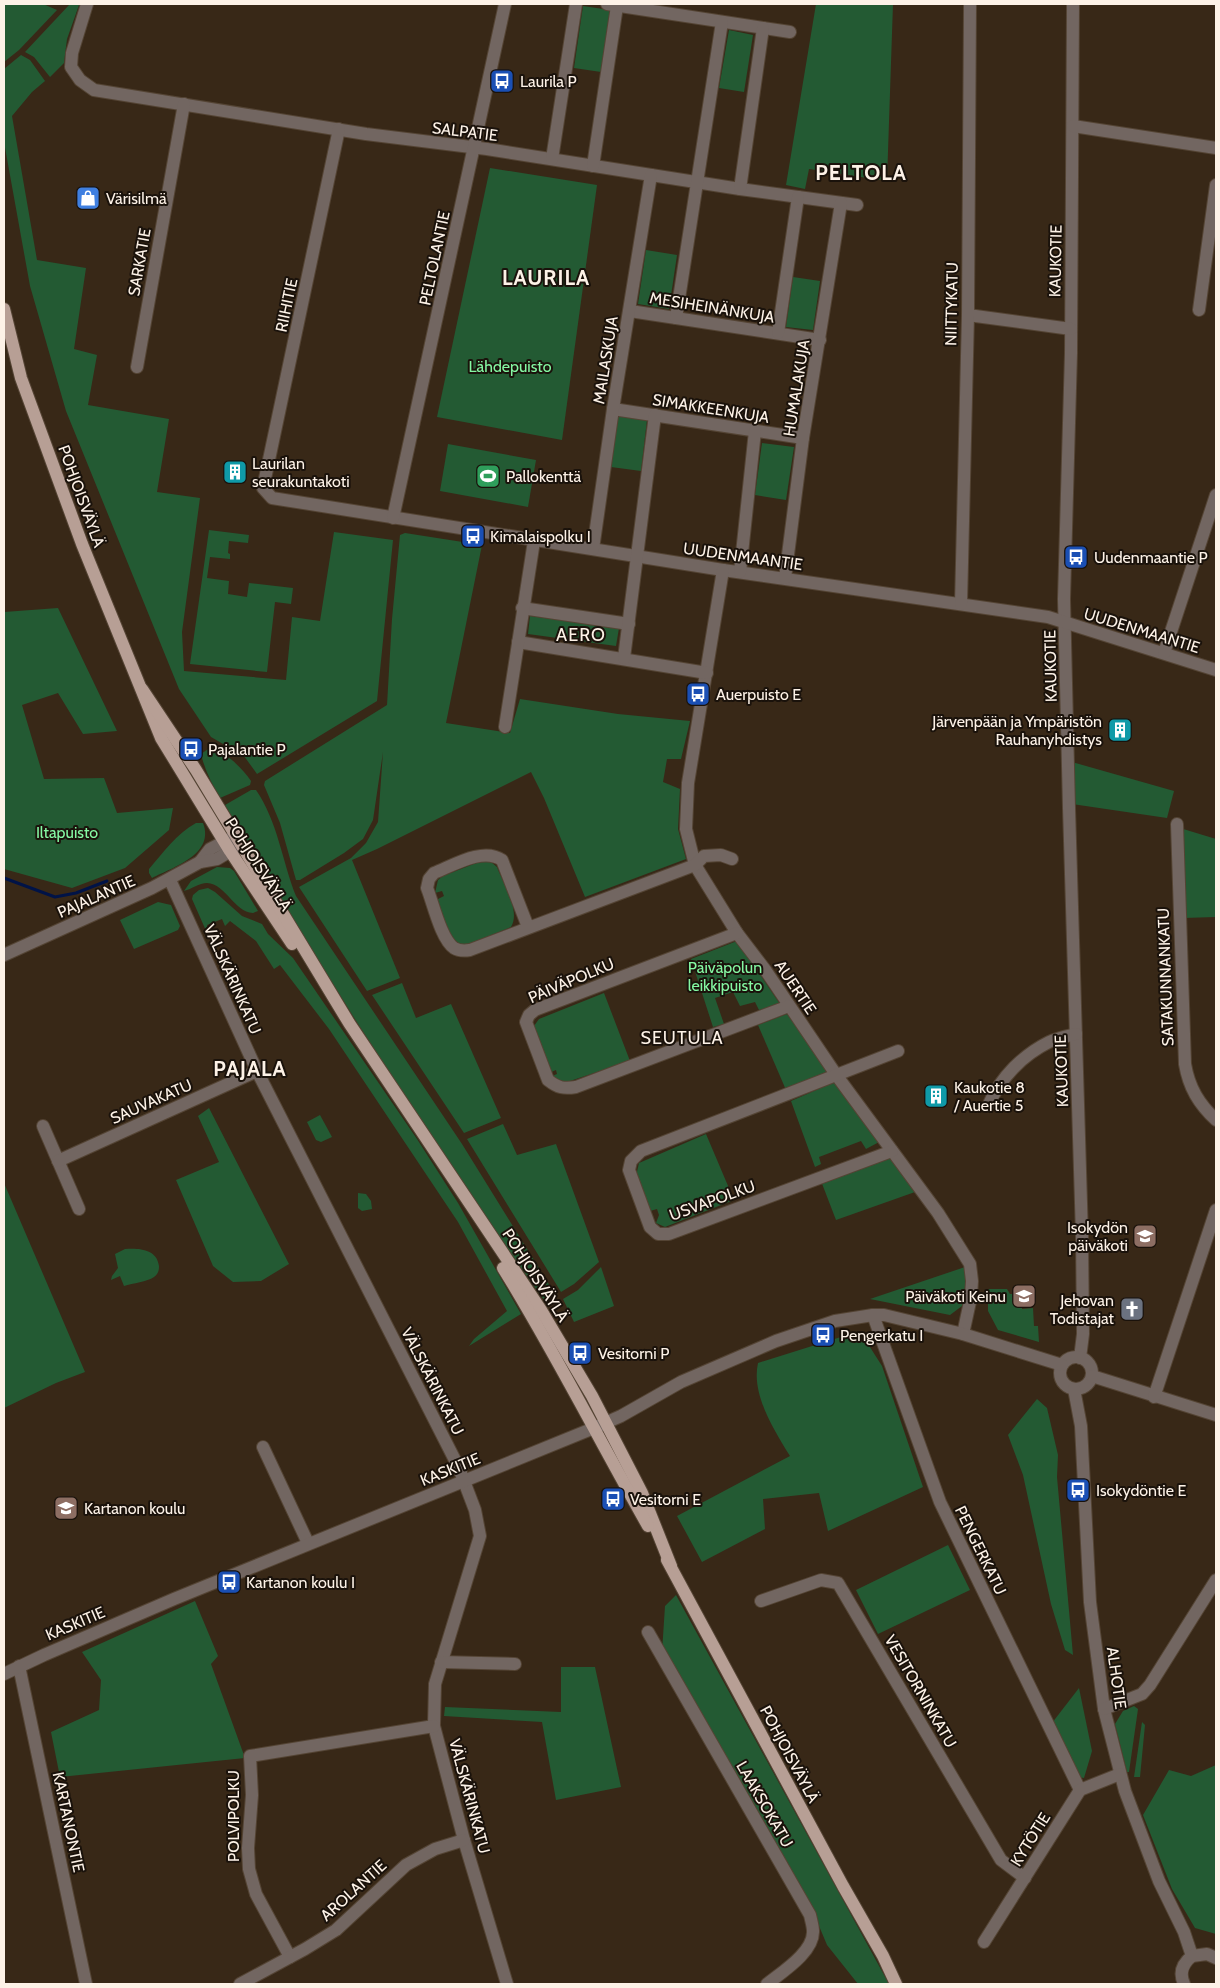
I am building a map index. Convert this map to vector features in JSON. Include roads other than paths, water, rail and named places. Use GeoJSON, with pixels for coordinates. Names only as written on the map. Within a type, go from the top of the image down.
{"type":"FeatureCollection","features":[{"type":"Feature","properties":{"kind":"main road","name":"POHJOISVÄYLÄ"},"geometry":{"type":"LineString","coordinates":[[4,309],[21,378],[82,544],[161,738],[227,847],[316,980],[349,1023]]}},
{"type":"Feature","properties":{"kind":"main road","name":"POHJOISVÄYLÄ"},"geometry":{"type":"LineString","coordinates":[[142,690],[196,770],[349,1023],[461,1192],[494,1254],[600,1426],[671,1566],[843,1886],[883,1956],[896,1984]]}},
{"type":"Feature","properties":{"kind":"main road","name":"POHJOISVÄYLÄ"},"geometry":{"type":"LineString","coordinates":[[883,1956],[906,1984]]}},
{"type":"Feature","properties":{"kind":"street","name":"SALPATIE"},"geometry":{"type":"LineString","coordinates":[[87,4],[72,53],[70,67],[88,87],[94,90],[339,129],[858,205]]}},
{"type":"Feature","properties":{"kind":"street","name":"PELTOLANTIE"},"geometry":{"type":"LineString","coordinates":[[393,518],[505,4]]}},
{"type":"Feature","properties":{"kind":"street"},"geometry":{"type":"LineString","coordinates":[[552,160],[576,4]]}},
{"type":"Feature","properties":{"kind":"street","name":"NIITTYKATU"},"geometry":{"type":"LineString","coordinates":[[961,604],[968,316],[970,4]]}},
{"type":"Feature","properties":{"kind":"street","name":"KAUKOTIE"},"geometry":{"type":"LineString","coordinates":[[1073,4],[1071,329],[1064,599],[1082,1236],[1083,1334],[1080,1358]]}},
{"type":"Feature","properties":{"kind":"street"},"geometry":{"type":"LineString","coordinates":[[593,166],[612,5],[790,32]]}},
{"type":"Feature","properties":{"kind":"street"},"geometry":{"type":"LineString","coordinates":[[676,318],[722,22]]}},
{"type":"Feature","properties":{"kind":"street"},"geometry":{"type":"LineString","coordinates":[[740,189],[763,28]]}},
{"type":"Feature","properties":{"kind":"street","name":"SARKATIE"},"geometry":{"type":"LineString","coordinates":[[137,367],[184,104]]}},
{"type":"Feature","properties":{"kind":"street"},"geometry":{"type":"LineString","coordinates":[[1073,126],[1216,148]]}},
{"type":"Feature","properties":{"kind":"street","name":"RIIHITIE"},"geometry":{"type":"LineString","coordinates":[[263,488],[339,129]]}},
{"type":"Feature","properties":{"kind":"street","name":"MAILASKUJA"},"geometry":{"type":"LineString","coordinates":[[593,549],[613,409],[651,175]]}},
{"type":"Feature","properties":{"kind":"street"},"geometry":{"type":"LineString","coordinates":[[1199,310],[1216,185]]}},
{"type":"Feature","properties":{"kind":"street"},"geometry":{"type":"LineString","coordinates":[[778,333],[798,197]]}},
{"type":"Feature","properties":{"kind":"street","name":"HUMALAKUJA"},"geometry":{"type":"LineString","coordinates":[[785,578],[803,438],[842,203]]}},
{"type":"Feature","properties":{"kind":"street","name":"MESIHEINÄNKUJA"},"geometry":{"type":"LineString","coordinates":[[630,311],[820,340]]}},
{"type":"Feature","properties":{"kind":"street"},"geometry":{"type":"LineString","coordinates":[[968,316],[1071,329]]}},
{"type":"Feature","properties":{"kind":"street","name":"SIMAKKEENKUJA"},"geometry":{"type":"LineString","coordinates":[[613,409],[803,438]]}},
{"type":"Feature","properties":{"kind":"street"},"geometry":{"type":"LineString","coordinates":[[624,658],[655,416]]}},
{"type":"Feature","properties":{"kind":"street"},"geometry":{"type":"LineString","coordinates":[[740,572],[755,431]]}},
{"type":"Feature","properties":{"kind":"street","name":"UUDENMAANTIE"},"geometry":{"type":"LineString","coordinates":[[263,488],[272,498],[393,518],[723,570],[1048,617],[1216,670]]}},
{"type":"Feature","properties":{"kind":"street"},"geometry":{"type":"LineString","coordinates":[[1164,653],[1216,495]]}},
{"type":"Feature","properties":{"kind":"street"},"geometry":{"type":"LineString","coordinates":[[505,728],[522,608],[534,541]]}},
{"type":"Feature","properties":{"kind":"street","name":"AUERTIE"},"geometry":{"type":"LineString","coordinates":[[723,570],[688,782],[686,829],[695,865],[736,933],[766,971],[837,1076],[938,1213],[970,1264],[971,1297],[963,1334]]}},
{"type":"Feature","properties":{"kind":"street"},"geometry":{"type":"LineString","coordinates":[[522,608],[629,624]]}},
{"type":"Feature","properties":{"kind":"street"},"geometry":{"type":"LineString","coordinates":[[518,642],[707,673]]}},
{"type":"Feature","properties":{"kind":"street","name":"SATAKUNNANKATU"},"geometry":{"type":"LineString","coordinates":[[1177,824],[1185,1064],[1187,1078],[1195,1095],[1216,1120]]}},
{"type":"Feature","properties":{"kind":"street","name":"PAJALANTIE"},"geometry":{"type":"LineString","coordinates":[[4,955],[170,880],[200,862],[217,859],[227,847],[239,840]]}},
{"type":"Feature","properties":{"kind":"street"},"geometry":{"type":"LineString","coordinates":[[528,927],[502,860],[495,855],[484,855],[434,873],[429,880],[427,888],[445,936],[453,947],[460,951],[470,950],[695,865],[704,856],[722,855],[732,859]]}},
{"type":"Feature","properties":{"kind":"street","name":"VÄLSKÄRINKATU"},"geometry":{"type":"LineString","coordinates":[[170,880],[257,1071],[416,1381],[465,1481],[475,1510],[480,1536],[435,1684],[434,1726],[464,1840],[507,1984]]}},
{"type":"Feature","properties":{"kind":"street","name":"PÄIVÄPOLKU"},"geometry":{"type":"LineString","coordinates":[[736,933],[535,1010],[529,1015],[526,1022],[548,1080],[555,1086],[563,1089],[576,1087],[789,1006]]}},
{"type":"Feature","properties":{"kind":"street"},"geometry":{"type":"LineString","coordinates":[[990,1104],[997,1087],[1017,1064],[1050,1042],[1076,1034]]}},
{"type":"Feature","properties":{"kind":"street"},"geometry":{"type":"LineString","coordinates":[[837,1076],[898,1051]]}},
{"type":"Feature","properties":{"kind":"street","name":"SAUVAKATU"},"geometry":{"type":"LineString","coordinates":[[58,1161],[257,1071]]}},
{"type":"Feature","properties":{"kind":"street","name":"USVAPOLKU"},"geometry":{"type":"LineString","coordinates":[[837,1076],[641,1151],[631,1161],[629,1170],[650,1226],[658,1234],[669,1234],[892,1151]]}},
{"type":"Feature","properties":{"kind":"street"},"geometry":{"type":"LineString","coordinates":[[43,1126],[79,1209]]}},
{"type":"Feature","properties":{"kind":"street"},"geometry":{"type":"LineString","coordinates":[[1154,1397],[1216,1210]]}},
{"type":"Feature","properties":{"kind":"street","name":"PENGERKATU"},"geometry":{"type":"LineString","coordinates":[[873,1315],[940,1502],[1080,1790]]}},
{"type":"Feature","properties":{"kind":"street","name":"KASKITIE"},"geometry":{"type":"LineString","coordinates":[[4,1674],[308,1543],[600,1426],[681,1382],[776,1341],[835,1321],[884,1315],[963,1334],[1062,1365]]}},
{"type":"Feature","properties":{"kind":"street"},"geometry":{"type":"LineString","coordinates":[[1071,1358],[1080,1358],[1089,1364],[1092,1376],[1086,1386],[1074,1389],[1069,1388],[1062,1381],[1060,1373],[1062,1365],[1071,1358]]}},
{"type":"Feature","properties":{"kind":"street"},"geometry":{"type":"LineString","coordinates":[[1092,1376],[1216,1416]]}},
{"type":"Feature","properties":{"kind":"street","name":"ALHOTIE"},"geometry":{"type":"LineString","coordinates":[[1074,1389],[1081,1426],[1090,1602],[1104,1709],[1120,1774],[1159,1881],[1184,1932],[1192,1956]]}},
{"type":"Feature","properties":{"kind":"street"},"geometry":{"type":"LineString","coordinates":[[263,1447],[308,1543]]}},
{"type":"Feature","properties":{"kind":"street","name":"VESITORNINKATU"},"geometry":{"type":"LineString","coordinates":[[761,1601],[821,1580],[838,1583],[1001,1860],[1025,1878]]}},
{"type":"Feature","properties":{"kind":"street"},"geometry":{"type":"LineString","coordinates":[[1104,1709],[1142,1694],[1150,1685],[1215,1586]]}},
{"type":"Feature","properties":{"kind":"street","name":"LAAKSOKATU"},"geometry":{"type":"LineString","coordinates":[[648,1632],[810,1915],[813,1932],[809,1945],[802,1956],[767,1984]]}},
{"type":"Feature","properties":{"kind":"street"},"geometry":{"type":"LineString","coordinates":[[441,1662],[515,1664]]}},
{"type":"Feature","properties":{"kind":"street","name":"KARTANONTIE"},"geometry":{"type":"LineString","coordinates":[[19,1666],[86,1984]]}},
{"type":"Feature","properties":{"kind":"street","name":"POLVIPOLKU"},"geometry":{"type":"LineString","coordinates":[[290,1957],[256,1894],[249,1869],[248,1848],[252,1795],[250,1756],[434,1726]]}},
{"type":"Feature","properties":{"kind":"street"},"geometry":{"type":"LineString","coordinates":[[1080,1790],[1120,1774]]}},
{"type":"Feature","properties":{"kind":"street","name":"KYTÖTIE"},"geometry":{"type":"LineString","coordinates":[[984,1942],[1080,1790]]}},
{"type":"Feature","properties":{"kind":"street","name":"AROLANTIE"},"geometry":{"type":"LineString","coordinates":[[240,1984],[336,1930],[406,1865],[435,1849],[464,1840]]}},
{"type":"Feature","properties":{"kind":"street"},"geometry":{"type":"LineString","coordinates":[[1180,1982],[1184,1964],[1192,1956],[1207,1954],[1216,1958]]}},
{"type":"Feature","properties":{"kind":"waterway"},"geometry":{"type":"LineString","coordinates":[[4,878],[55,897],[76,893],[107,881]]}},
{"type":"Feature","properties":{"kind":"place","name":"Laurila P"},"geometry":{"type":"Point","coordinates":[502,81]}},
{"type":"Feature","properties":{"kind":"place","name":"Värisilmä"},"geometry":{"type":"Point","coordinates":[88,198]}},
{"type":"Feature","properties":{"kind":"place","name":"Laurilan seurakuntakoti"},"geometry":{"type":"Point","coordinates":[235,472]}},
{"type":"Feature","properties":{"kind":"place","name":"Pallokenttä"},"geometry":{"type":"Point","coordinates":[488,476]}},
{"type":"Feature","properties":{"kind":"place","name":"Kimalaispolku I"},"geometry":{"type":"Point","coordinates":[473,536]}},
{"type":"Feature","properties":{"kind":"place","name":"Uudenmaantie P"},"geometry":{"type":"Point","coordinates":[1076,557]}},
{"type":"Feature","properties":{"kind":"place","name":"Auerpuisto E"},"geometry":{"type":"Point","coordinates":[698,694]}},
{"type":"Feature","properties":{"kind":"place","name":"Järvenpään ja Ympäristön Rauhanyhdistys"},"geometry":{"type":"Point","coordinates":[1120,730]}},
{"type":"Feature","properties":{"kind":"place","name":"Pajalantie P"},"geometry":{"type":"Point","coordinates":[191,749]}},
{"type":"Feature","properties":{"kind":"place","name":"Kaukotie 8 / Auertie 5"},"geometry":{"type":"Point","coordinates":[936,1096]}},
{"type":"Feature","properties":{"kind":"place","name":"Isokydön päiväkoti"},"geometry":{"type":"Point","coordinates":[1145,1236]}},
{"type":"Feature","properties":{"kind":"place","name":"Päiväkoti Keinu"},"geometry":{"type":"Point","coordinates":[1024,1296]}},
{"type":"Feature","properties":{"kind":"place","name":"Jehovan Todistajat"},"geometry":{"type":"Point","coordinates":[1132,1309]}},
{"type":"Feature","properties":{"kind":"place","name":"Pengerkatu I"},"geometry":{"type":"Point","coordinates":[823,1335]}},
{"type":"Feature","properties":{"kind":"place","name":"Vesitorni P"},"geometry":{"type":"Point","coordinates":[580,1353]}},
{"type":"Feature","properties":{"kind":"place","name":"Isokydöntie E"},"geometry":{"type":"Point","coordinates":[1078,1490]}},
{"type":"Feature","properties":{"kind":"place","name":"Vesitorni E"},"geometry":{"type":"Point","coordinates":[613,1499]}},
{"type":"Feature","properties":{"kind":"place","name":"Kartanon koulu"},"geometry":{"type":"Point","coordinates":[66,1508]}},
{"type":"Feature","properties":{"kind":"place","name":"Kartanon koulu I"},"geometry":{"type":"Point","coordinates":[229,1582]}},
{"type":"Feature","properties":{"kind":"district","name":"PELTOLA"},"geometry":{"type":"Point","coordinates":[861,173]}},
{"type":"Feature","properties":{"kind":"district","name":"LAURILA"},"geometry":{"type":"Point","coordinates":[546,278]}},
{"type":"Feature","properties":{"kind":"district","name":"AERO"},"geometry":{"type":"Point","coordinates":[581,635]}},
{"type":"Feature","properties":{"kind":"district","name":"SEUTULA"},"geometry":{"type":"Point","coordinates":[682,1038]}},
{"type":"Feature","properties":{"kind":"district","name":"PAJALA"},"geometry":{"type":"Point","coordinates":[250,1069]}},
{"type":"Feature","properties":{"kind":"park label","name":"Lähdepuisto"},"geometry":{"type":"Point","coordinates":[510,366]}},
{"type":"Feature","properties":{"kind":"park label","name":"Iltapuisto"},"geometry":{"type":"Point","coordinates":[67,832]}},
{"type":"Feature","properties":{"kind":"park label","name":"Päiväpolun leikkipuisto"},"geometry":{"type":"Point","coordinates":[725,976]}}]}
